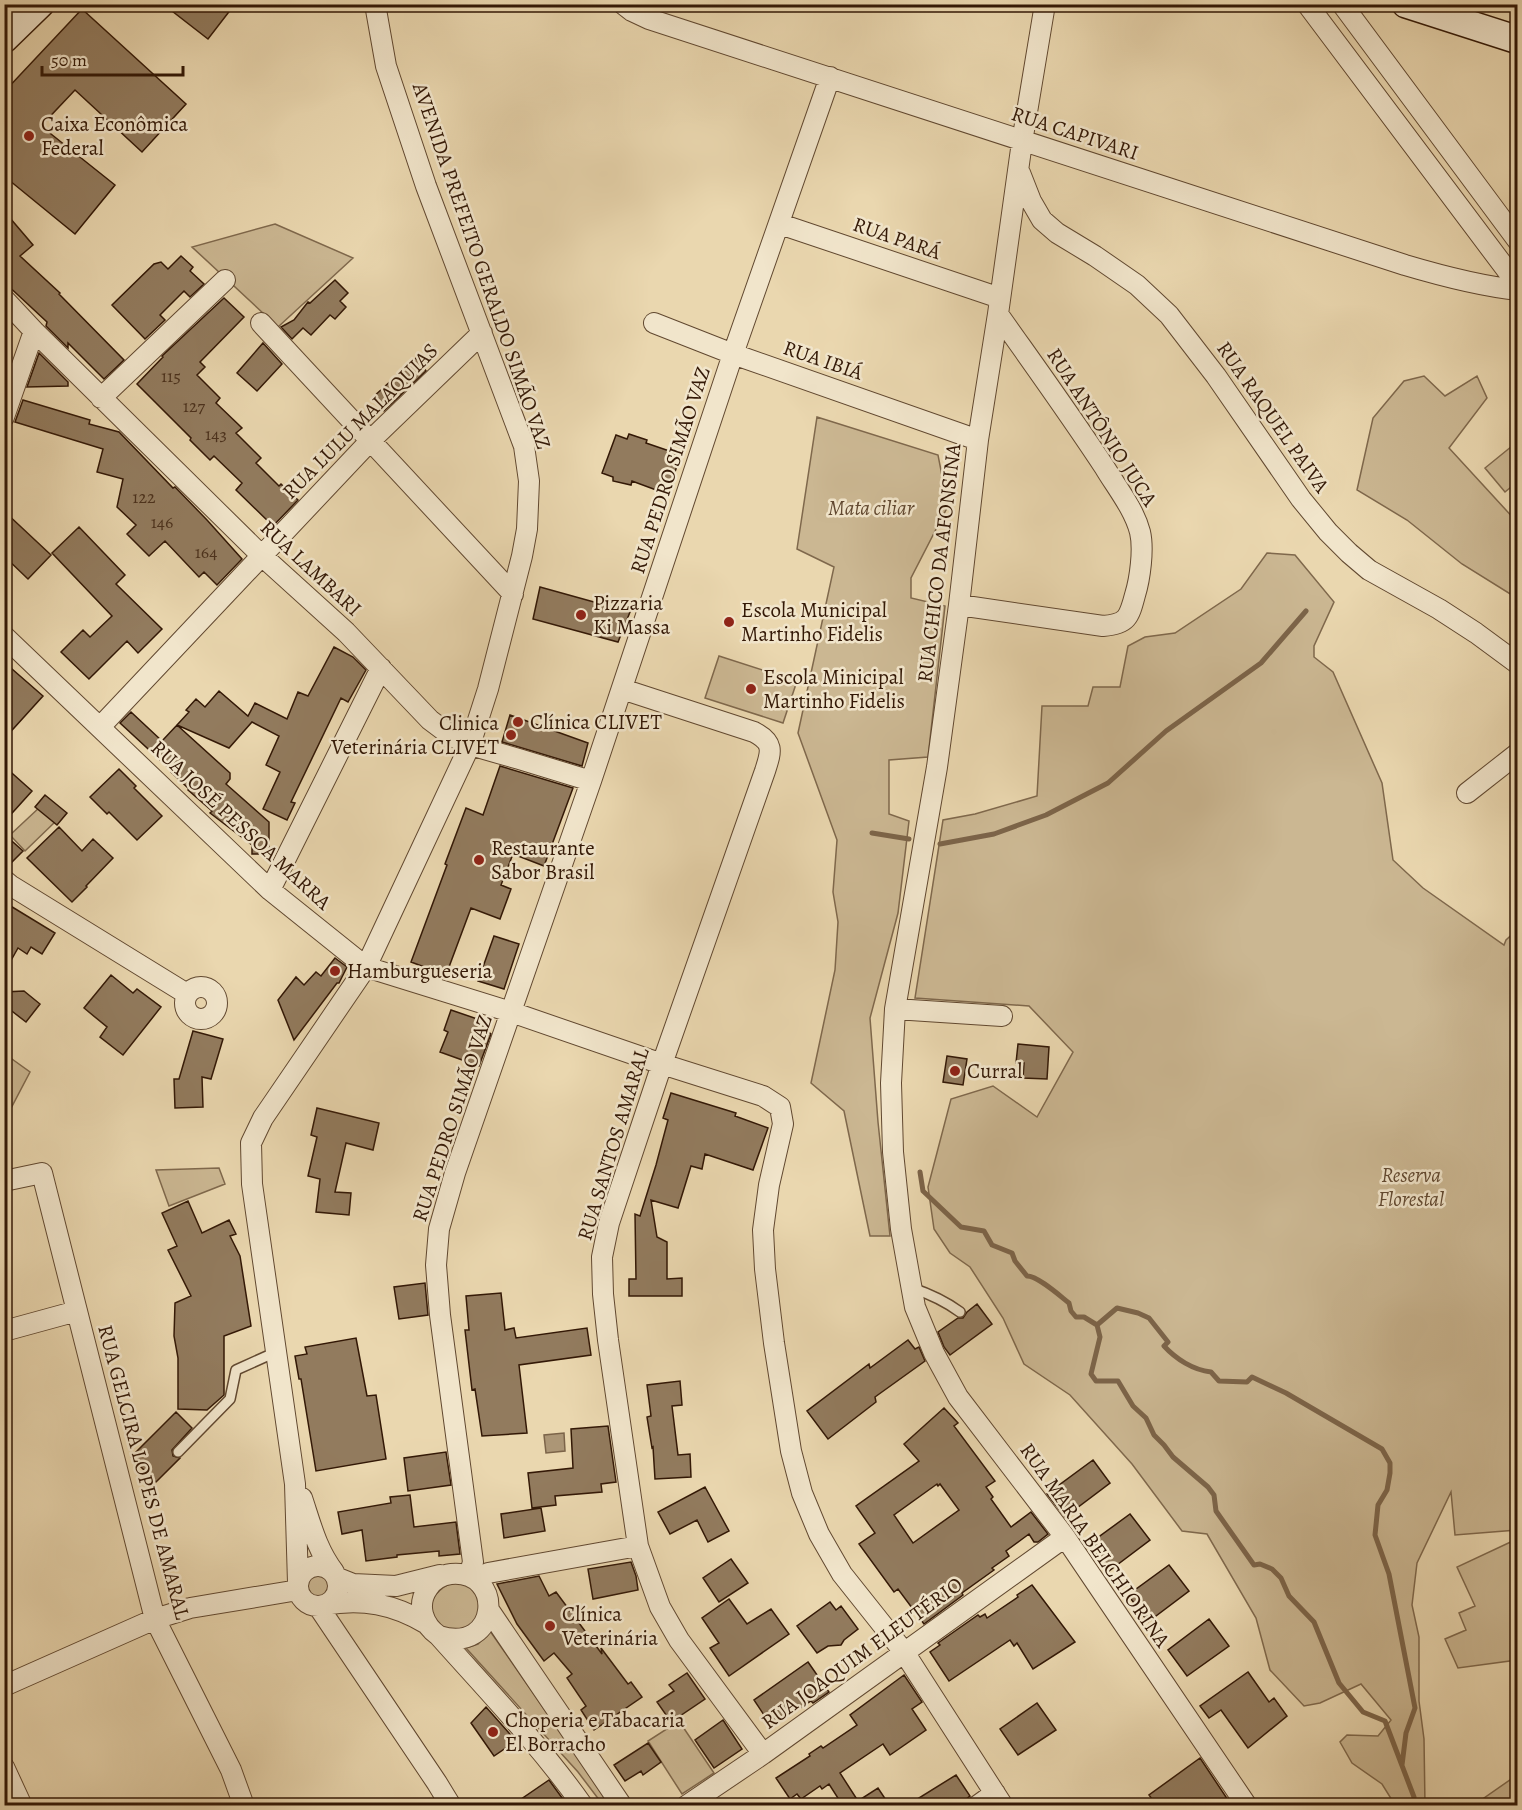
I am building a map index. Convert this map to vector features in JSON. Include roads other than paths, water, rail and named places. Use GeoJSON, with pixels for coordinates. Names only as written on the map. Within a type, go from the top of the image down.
{"type":"FeatureCollection","features":[{"type":"Feature","properties":{"kind":"main road"},"geometry":{"type":"LineString","coordinates":[[4,39],[40,4]]}},
{"type":"Feature","properties":{"kind":"main road"},"geometry":{"type":"LineString","coordinates":[[1406,4],[1518,40]]}},
{"type":"Feature","properties":{"kind":"street","name":"AVENIDA PREFEITO GERALDO SIMÃO VAZ"},"geometry":{"type":"LineString","coordinates":[[294,1479],[252,1184],[251,1143],[263,1118],[366,967],[470,745],[488,689],[527,529],[529,481],[524,446],[426,186],[386,66],[375,4]]}},
{"type":"Feature","properties":{"kind":"street","name":"RUA CAPIVARI"},"geometry":{"type":"LineString","coordinates":[[623,4],[650,19],[1405,265],[1455,280],[1518,290]]}},
{"type":"Feature","properties":{"kind":"street","name":"RUA CHICO DA AFONSINA"},"geometry":{"type":"LineString","coordinates":[[914,1297],[901,1229],[893,1152],[891,1083],[896,1009],[937,767],[978,440],[1045,4]]}},
{"type":"Feature","properties":{"kind":"street"},"geometry":{"type":"LineString","coordinates":[[1307,4],[1518,285]]}},
{"type":"Feature","properties":{"kind":"street"},"geometry":{"type":"LineString","coordinates":[[1342,4],[1518,240]]}},
{"type":"Feature","properties":{"kind":"street","name":"RUA PEDRO SIMÃO VAZ"},"geometry":{"type":"LineString","coordinates":[[473,1579],[473,1562],[440,1315],[436,1265],[439,1229],[455,1173],[591,781],[733,354],[830,77]]}},
{"type":"Feature","properties":{"kind":"street","name":"RUA RAQUEL PAIVA"},"geometry":{"type":"LineString","coordinates":[[1019,170],[1031,201],[1042,220],[1057,233],[1137,285],[1169,315],[1216,376],[1301,499],[1349,553],[1370,570],[1401,586],[1476,633],[1518,664]]}},
{"type":"Feature","properties":{"kind":"street","name":"RUA PARÁ"},"geometry":{"type":"LineString","coordinates":[[780,224],[999,306]]}},
{"type":"Feature","properties":{"kind":"street"},"geometry":{"type":"LineString","coordinates":[[101,398],[225,280]]}},
{"type":"Feature","properties":{"kind":"street"},"geometry":{"type":"LineString","coordinates":[[4,299],[34,332],[4,417]]}},
{"type":"Feature","properties":{"kind":"street","name":"RUA ANTÔNIO JUCA"},"geometry":{"type":"LineString","coordinates":[[959,605],[1103,626],[1125,620],[1137,590],[1142,548],[1140,533],[1125,500],[999,306]]}},
{"type":"Feature","properties":{"kind":"street"},"geometry":{"type":"LineString","coordinates":[[261,323],[513,594]]}},
{"type":"Feature","properties":{"kind":"street","name":"RUA IBIÁ"},"geometry":{"type":"LineString","coordinates":[[654,323],[733,354],[978,440]]}},
{"type":"Feature","properties":{"kind":"street","name":"RUA LAMBARI"},"geometry":{"type":"LineString","coordinates":[[34,332],[261,555],[346,632],[430,720],[450,735],[470,745],[591,781]]}},
{"type":"Feature","properties":{"kind":"street","name":"RUA LULU MALAQUIAS"},"geometry":{"type":"LineString","coordinates":[[99,727],[371,440],[482,333]]}},
{"type":"Feature","properties":{"kind":"street","name":"RUA JOSÉ PESSOA MARRA"},"geometry":{"type":"LineString","coordinates":[[4,636],[270,890],[366,967],[511,1012],[763,1096],[780,1107],[783,1124],[769,1185],[763,1230],[774,1343],[791,1451],[802,1493],[819,1534],[842,1574],[904,1652]]}},
{"type":"Feature","properties":{"kind":"street"},"geometry":{"type":"LineString","coordinates":[[270,890],[381,668]]}},
{"type":"Feature","properties":{"kind":"street","name":"RUA SANTOS AMARAL"},"geometry":{"type":"LineString","coordinates":[[622,689],[754,732],[768,742],[770,755],[662,1064],[609,1223],[602,1257],[608,1340],[638,1546],[660,1607],[680,1640],[763,1754]]}},
{"type":"Feature","properties":{"kind":"street"},"geometry":{"type":"LineString","coordinates":[[1467,793],[1518,753]]}},
{"type":"Feature","properties":{"kind":"street"},"geometry":{"type":"LineString","coordinates":[[4,880],[187,994]]}},
{"type":"Feature","properties":{"kind":"street"},"geometry":{"type":"LineString","coordinates":[[896,1009],[1002,1016]]}},
{"type":"Feature","properties":{"kind":"street","name":"RUA GELCIRA LOPES DE AMARAL"},"geometry":{"type":"LineString","coordinates":[[4,1181],[42,1173],[154,1619],[231,1770],[244,1806]]}},
{"type":"Feature","properties":{"kind":"street","name":"RUA MARIA BELCHIORINA"},"geometry":{"type":"LineString","coordinates":[[914,1297],[934,1353],[958,1397],[1065,1537],[1247,1806]]}},
{"type":"Feature","properties":{"kind":"street"},"geometry":{"type":"LineString","coordinates":[[4,1331],[77,1311]]}},
{"type":"Feature","properties":{"kind":"street"},"geometry":{"type":"LineString","coordinates":[[294,1479],[298,1587],[305,1602],[321,1606],[346,1601],[367,1602],[394,1608],[416,1617],[450,1639],[461,1640],[480,1629],[489,1610],[489,1599],[485,1590],[473,1579],[459,1573],[396,1586],[353,1584],[322,1566],[315,1565],[300,1577],[298,1587]]}},
{"type":"Feature","properties":{"kind":"street"},"geometry":{"type":"LineString","coordinates":[[294,1479],[315,1541],[324,1559],[336,1575],[339,1585],[335,1598],[321,1606]]}},
{"type":"Feature","properties":{"kind":"street","name":"RUA JOAQUIM ELEUTÉRIO"},"geometry":{"type":"LineString","coordinates":[[686,1806],[763,1754],[1065,1537]]}},
{"type":"Feature","properties":{"kind":"street"},"geometry":{"type":"LineString","coordinates":[[473,1579],[488,1573],[638,1546]]}},
{"type":"Feature","properties":{"kind":"street"},"geometry":{"type":"LineString","coordinates":[[447,1574],[437,1578],[429,1585],[424,1594],[423,1615],[433,1630],[563,1777],[583,1806]]}},
{"type":"Feature","properties":{"kind":"street"},"geometry":{"type":"LineString","coordinates":[[4,1686],[154,1619],[190,1608],[298,1587]]}},
{"type":"Feature","properties":{"kind":"street"},"geometry":{"type":"LineString","coordinates":[[321,1606],[451,1806]]}},
{"type":"Feature","properties":{"kind":"street"},"geometry":{"type":"LineString","coordinates":[[489,1610],[621,1806]]}},
{"type":"Feature","properties":{"kind":"street"},"geometry":{"type":"LineString","coordinates":[[904,1652],[999,1799],[977,1806]]}},
{"type":"Feature","properties":{"kind":"street"},"geometry":{"type":"LineString","coordinates":[[4,1767],[21,1806]]}},
{"type":"Feature","properties":{"kind":"lane"},"geometry":{"type":"LineString","coordinates":[[914,1297],[930,1294],[947,1302],[960,1312]]}},
{"type":"Feature","properties":{"kind":"lane"},"geometry":{"type":"LineString","coordinates":[[178,1452],[230,1399],[236,1370],[276,1352]]}},
{"type":"Feature","properties":{"kind":"waterway"},"geometry":{"type":"LineString","coordinates":[[940,844],[994,834],[1046,815],[1108,783],[1166,731],[1261,663],[1306,611]]}},
{"type":"Feature","properties":{"kind":"waterway"},"geometry":{"type":"LineString","coordinates":[[872,833],[909,839]]}},
{"type":"Feature","properties":{"kind":"waterway"},"geometry":{"type":"LineString","coordinates":[[920,1172],[923,1191],[961,1227],[984,1231],[992,1245],[1012,1253],[1015,1261],[1027,1276],[1043,1283],[1069,1303],[1076,1317],[1084,1317],[1097,1325],[1117,1308],[1138,1313],[1149,1318],[1168,1342],[1164,1346],[1185,1363],[1211,1372],[1219,1381],[1247,1382],[1252,1377],[1286,1393],[1382,1449],[1390,1463],[1390,1473],[1387,1490],[1378,1505],[1375,1535],[1389,1574],[1415,1708],[1406,1733],[1402,1765]]}},
{"type":"Feature","properties":{"kind":"waterway"},"geometry":{"type":"LineString","coordinates":[[1097,1325],[1100,1337],[1091,1374],[1096,1381],[1118,1381],[1133,1406],[1146,1418],[1154,1435],[1173,1457],[1214,1495],[1216,1511],[1254,1565],[1260,1564],[1272,1569],[1281,1578],[1289,1596],[1314,1622],[1339,1683],[1363,1712],[1385,1721],[1414,1797],[1414,1806]]}},
{"type":"Feature","properties":{"kind":"place","name":"Caixa Econômica Federal"},"geometry":{"type":"Point","coordinates":[29,136]}},
{"type":"Feature","properties":{"kind":"place","name":"Pizzaria Ki Massa"},"geometry":{"type":"Point","coordinates":[581,615]}},
{"type":"Feature","properties":{"kind":"place","name":"Escola Municipal Martinho Fidelis"},"geometry":{"type":"Point","coordinates":[729,622]}},
{"type":"Feature","properties":{"kind":"place","name":"Escola Minicipal Martinho Fidelis"},"geometry":{"type":"Point","coordinates":[751,689]}},
{"type":"Feature","properties":{"kind":"place","name":"Clínica CLIVET"},"geometry":{"type":"Point","coordinates":[518,722]}},
{"type":"Feature","properties":{"kind":"place","name":"Clinica Veterinária CLIVET"},"geometry":{"type":"Point","coordinates":[511,735]}},
{"type":"Feature","properties":{"kind":"place","name":"Restaurante Sabor Brasil"},"geometry":{"type":"Point","coordinates":[479,860]}},
{"type":"Feature","properties":{"kind":"place","name":"Hamburgueseria"},"geometry":{"type":"Point","coordinates":[335,971]}},
{"type":"Feature","properties":{"kind":"place","name":"Curral"},"geometry":{"type":"Point","coordinates":[955,1071]}},
{"type":"Feature","properties":{"kind":"place","name":"Clínica Veterinária"},"geometry":{"type":"Point","coordinates":[550,1626]}},
{"type":"Feature","properties":{"kind":"place","name":"Choperia e Tabacaria El Borracho"},"geometry":{"type":"Point","coordinates":[493,1732]}},
{"type":"Feature","properties":{"kind":"park label","name":"Mata ciliar"},"geometry":{"type":"Point","coordinates":[871,508]}},
{"type":"Feature","properties":{"kind":"park label","name":"Reserva Florestal"},"geometry":{"type":"Point","coordinates":[1411,1187]}}]}
